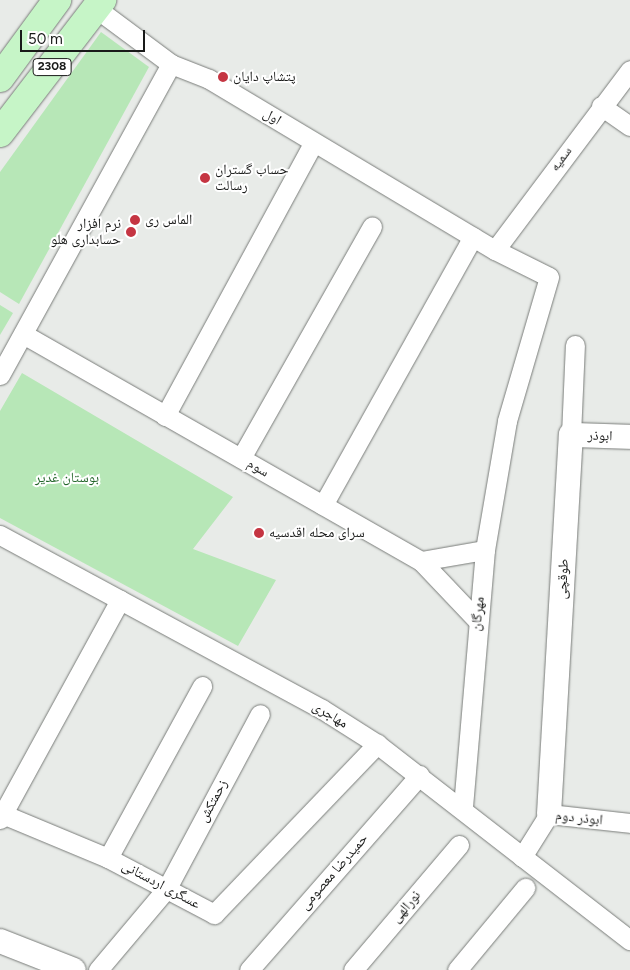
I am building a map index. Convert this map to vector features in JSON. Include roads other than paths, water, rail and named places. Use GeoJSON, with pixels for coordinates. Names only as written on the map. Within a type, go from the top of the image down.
{"type":"FeatureCollection","features":[{"type":"Feature","properties":{"kind":"main road","name":"2308"},"geometry":{"type":"LineString","coordinates":[[0,78],[57,0]]}},
{"type":"Feature","properties":{"kind":"main road","name":"2308"},"geometry":{"type":"LineString","coordinates":[[0,133],[100,5]]}},
{"type":"Feature","properties":{"kind":"street","name":"اول"},"geometry":{"type":"LineString","coordinates":[[100,5],[171,64],[209,79],[495,250],[549,277],[507,421]]}},
{"type":"Feature","properties":{"kind":"street"},"geometry":{"type":"LineString","coordinates":[[0,375],[171,64]]}},
{"type":"Feature","properties":{"kind":"street","name":"سمیه"},"geometry":{"type":"LineString","coordinates":[[495,250],[601,106],[630,70]]}},
{"type":"Feature","properties":{"kind":"street"},"geometry":{"type":"LineString","coordinates":[[601,106],[630,126]]}},
{"type":"Feature","properties":{"kind":"street"},"geometry":{"type":"LineString","coordinates":[[165,416],[314,143]]}},
{"type":"Feature","properties":{"kind":"street"},"geometry":{"type":"LineString","coordinates":[[241,458],[372,226]]}},
{"type":"Feature","properties":{"kind":"street"},"geometry":{"type":"LineString","coordinates":[[323,505],[473,237]]}},
{"type":"Feature","properties":{"kind":"street","name":"سوم"},"geometry":{"type":"LineString","coordinates":[[23,334],[421,560],[477,620]]}},
{"type":"Feature","properties":{"kind":"street","name":"طوقچی"},"geometry":{"type":"LineString","coordinates":[[549,814],[575,345]]}},
{"type":"Feature","properties":{"kind":"street","name":"مهرگان"},"geometry":{"type":"LineString","coordinates":[[463,809],[477,620],[485,550],[507,421]]}},
{"type":"Feature","properties":{"kind":"street","name":"ابوذر"},"geometry":{"type":"LineString","coordinates":[[571,435],[630,438]]}},
{"type":"Feature","properties":{"kind":"street","name":"مهاجری"},"geometry":{"type":"LineString","coordinates":[[0,535],[322,709],[377,744],[420,775],[630,940]]}},
{"type":"Feature","properties":{"kind":"street"},"geometry":{"type":"LineString","coordinates":[[421,560],[485,550]]}},
{"type":"Feature","properties":{"kind":"street"},"geometry":{"type":"LineString","coordinates":[[1,816],[120,600]]}},
{"type":"Feature","properties":{"kind":"street"},"geometry":{"type":"LineString","coordinates":[[108,858],[202,686]]}},
{"type":"Feature","properties":{"kind":"street","name":"زحمتکش"},"geometry":{"type":"LineString","coordinates":[[98,970],[166,888],[260,714]]}},
{"type":"Feature","properties":{"kind":"street","name":"عسگری اردستانی"},"geometry":{"type":"LineString","coordinates":[[1,816],[108,858],[214,914],[377,744]]}},
{"type":"Feature","properties":{"kind":"street","name":"حمیدرضا معصومی"},"geometry":{"type":"LineString","coordinates":[[249,970],[420,775]]}},
{"type":"Feature","properties":{"kind":"street","name":"ابوذر دوم"},"geometry":{"type":"LineString","coordinates":[[522,857],[549,814],[630,823]]}},
{"type":"Feature","properties":{"kind":"street","name":"نورالهی"},"geometry":{"type":"LineString","coordinates":[[353,970],[459,844]]}},
{"type":"Feature","properties":{"kind":"street"},"geometry":{"type":"LineString","coordinates":[[457,970],[525,888]]}},
{"type":"Feature","properties":{"kind":"street"},"geometry":{"type":"LineString","coordinates":[[3,947],[74,970]]}},
{"type":"Feature","properties":{"kind":"place","name":"پتشاپ دایان"},"geometry":{"type":"Point","coordinates":[223,77]}},
{"type":"Feature","properties":{"kind":"place","name":"حساب گستران رسالت"},"geometry":{"type":"Point","coordinates":[205,178]}},
{"type":"Feature","properties":{"kind":"place","name":"الماس ری"},"geometry":{"type":"Point","coordinates":[135,220]}},
{"type":"Feature","properties":{"kind":"place","name":"نرم افزار حسابداری هلو"},"geometry":{"type":"Point","coordinates":[131,232]}},
{"type":"Feature","properties":{"kind":"place","name":"سرای محله اقدسیه"},"geometry":{"type":"Point","coordinates":[259,533]}},
{"type":"Feature","properties":{"kind":"park label","name":"بوستان غدیر"},"geometry":{"type":"Point","coordinates":[67,478]}}]}
